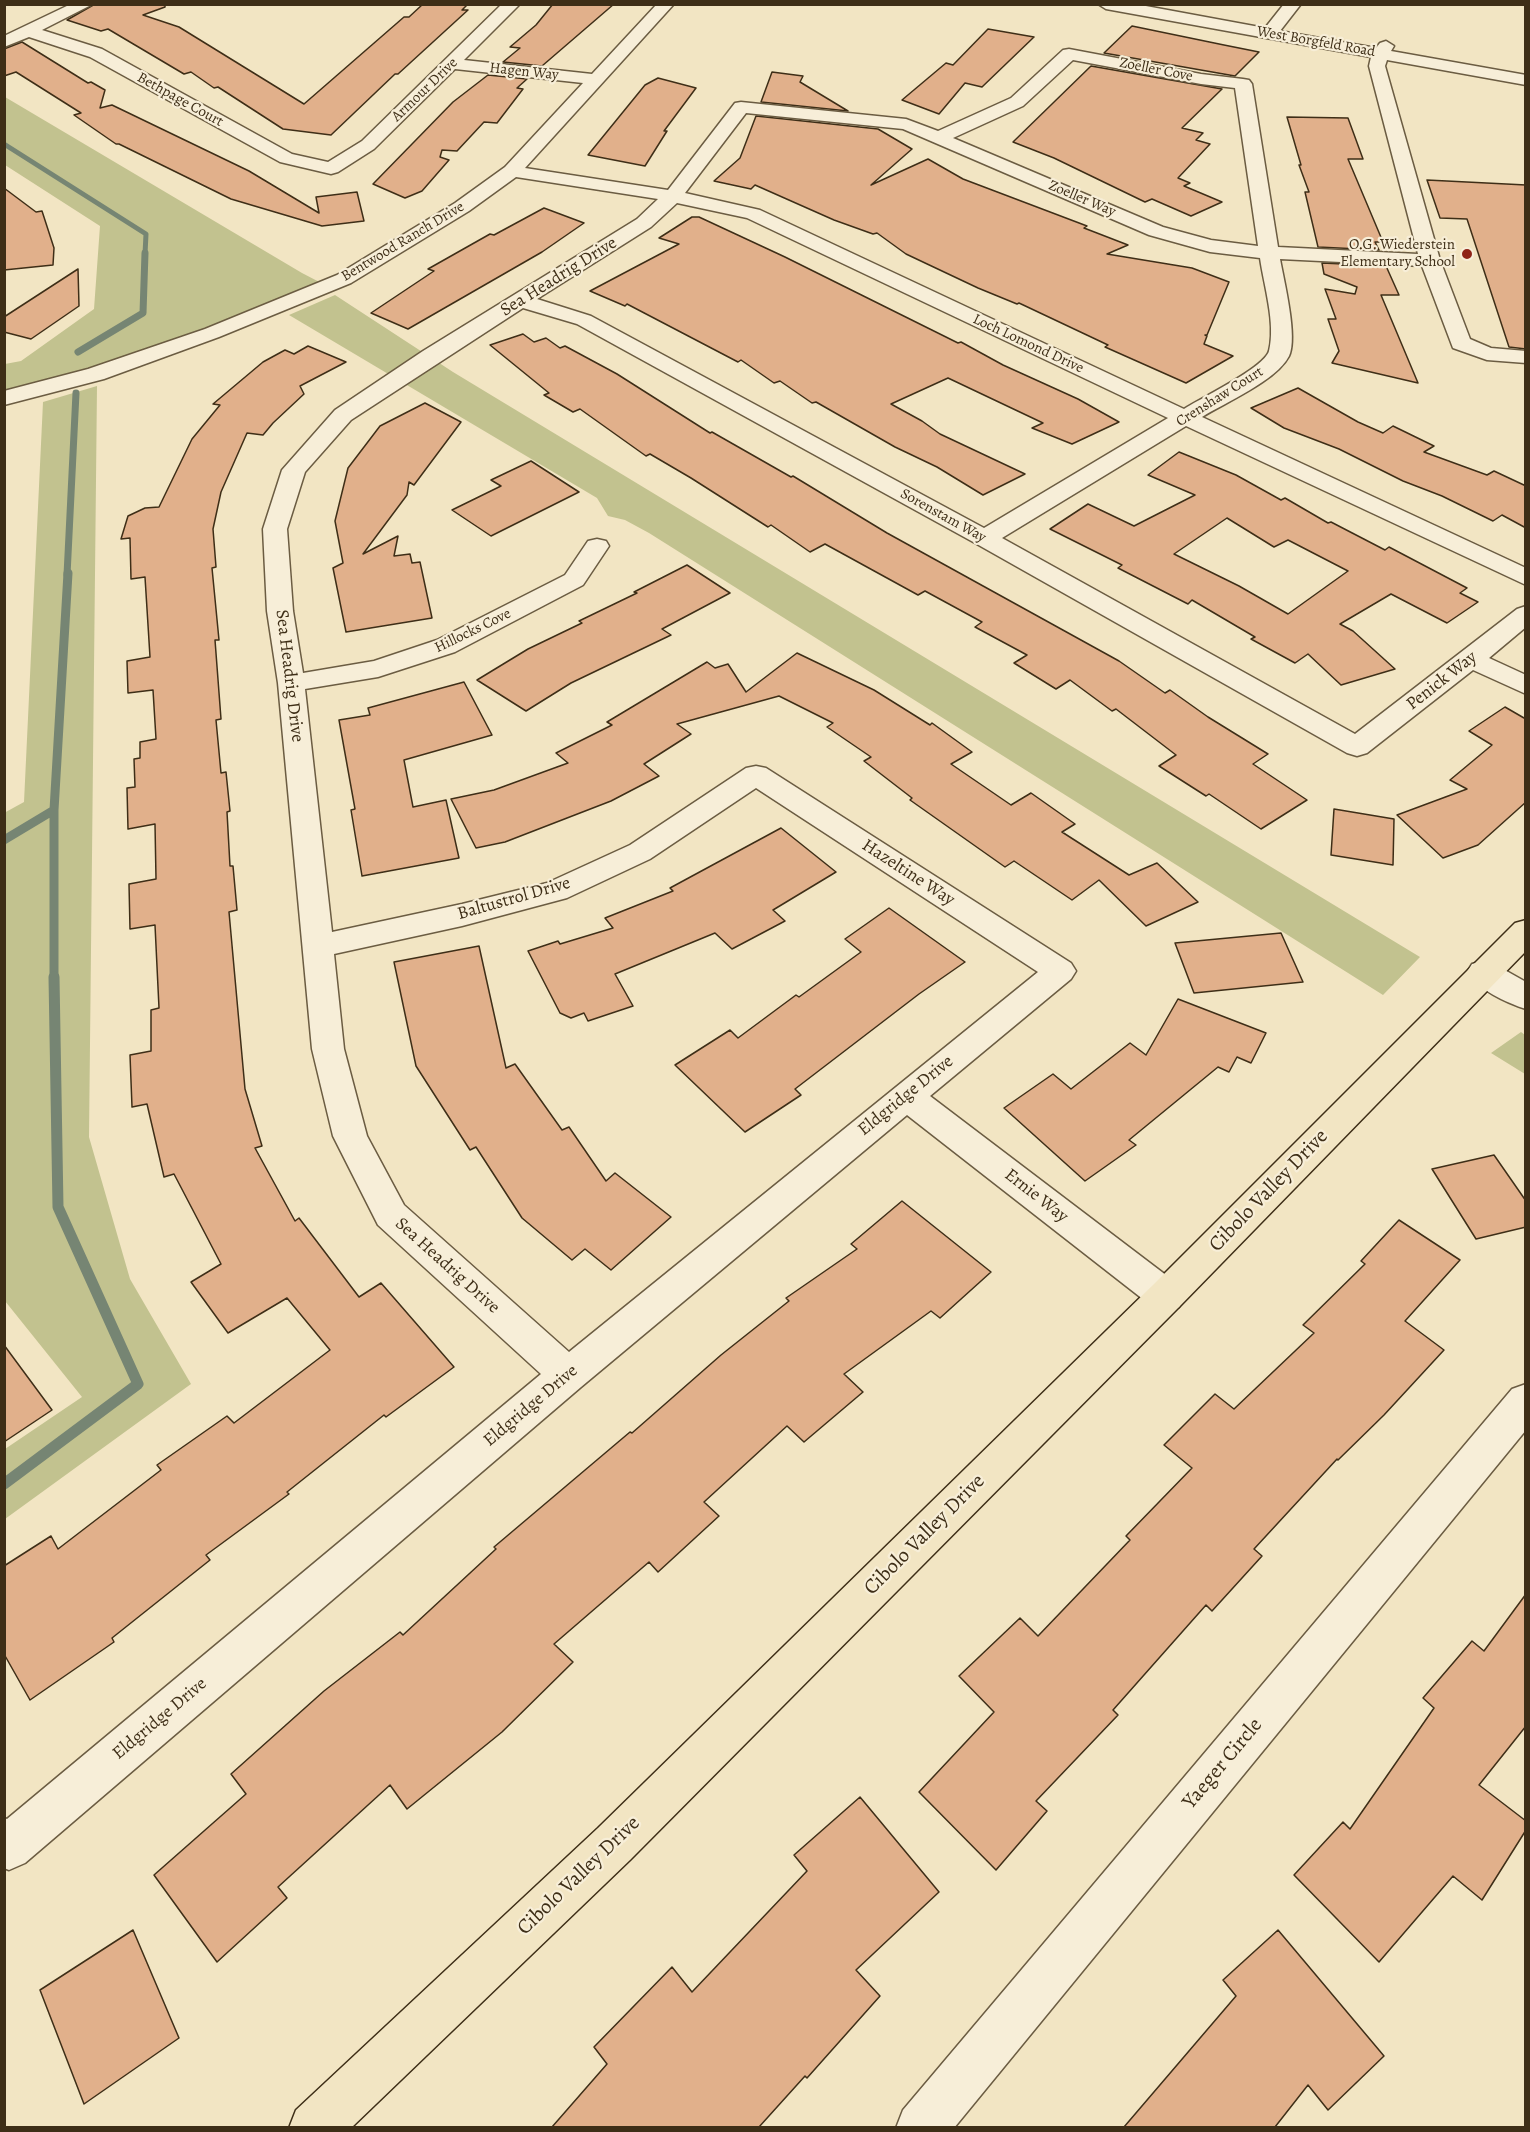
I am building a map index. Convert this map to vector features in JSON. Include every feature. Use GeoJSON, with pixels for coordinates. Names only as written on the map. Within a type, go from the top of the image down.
{"type":"FeatureCollection","features":[{"type":"Feature","properties":{"kind":"main road","name":"Cibolo Valley Drive"},"geometry":{"type":"LineString","coordinates":[[314,2127],[614,1844],[1166,1296],[1483,972],[1526,931]]}},
{"type":"Feature","properties":{"kind":"street"},"geometry":{"type":"LineString","coordinates":[[4,42],[85,4]]}},
{"type":"Feature","properties":{"kind":"street","name":"Armour Drive"},"geometry":{"type":"LineString","coordinates":[[331,168],[368,145],[512,4]]}},
{"type":"Feature","properties":{"kind":"street","name":"Bentwood Ranch Drive"},"geometry":{"type":"LineString","coordinates":[[4,398],[96,374],[212,333],[344,279],[462,207],[512,171],[666,4]]}},
{"type":"Feature","properties":{"kind":"street","name":"West Borgfeld Road"},"geometry":{"type":"LineString","coordinates":[[1106,4],[1273,29]]}},
{"type":"Feature","properties":{"kind":"street","name":"West Borgfeld Road"},"geometry":{"type":"LineString","coordinates":[[1157,4],[1526,80]]}},
{"type":"Feature","properties":{"kind":"street"},"geometry":{"type":"LineString","coordinates":[[1270,6],[1291,7]]}},
{"type":"Feature","properties":{"kind":"street"},"geometry":{"type":"LineString","coordinates":[[1273,29],[1291,7]]}},
{"type":"Feature","properties":{"kind":"street","name":"Bethpage Court"},"geometry":{"type":"LineString","coordinates":[[28,31],[96,53],[286,158],[331,168]]}},
{"type":"Feature","properties":{"kind":"street"},"geometry":{"type":"LineString","coordinates":[[1383,50],[1377,66],[1430,260],[1461,343],[1487,354],[1526,357]]}},
{"type":"Feature","properties":{"kind":"street","name":"West Borgfeld Road"},"geometry":{"type":"LineString","coordinates":[[1383,50],[1526,70]]}},
{"type":"Feature","properties":{"kind":"street","name":"Zoeller Cove"},"geometry":{"type":"LineString","coordinates":[[937,138],[1017,102],[1068,54],[1201,79],[1243,84]]}},
{"type":"Feature","properties":{"kind":"street","name":"Hagen Way"},"geometry":{"type":"LineString","coordinates":[[451,64],[598,80]]}},
{"type":"Feature","properties":{"kind":"street","name":"Crenshaw Court"},"geometry":{"type":"LineString","coordinates":[[984,538],[1266,369],[1279,354],[1281,327],[1243,84]]}},
{"type":"Feature","properties":{"kind":"street","name":"Zoeller Way"},"geometry":{"type":"LineString","coordinates":[[741,106],[906,124],[1156,231],[1210,246],[1270,253],[1430,260]]}},
{"type":"Feature","properties":{"kind":"street","name":"Sea Headrig Drive"},"geometry":{"type":"LineString","coordinates":[[568,1375],[391,1215],[350,1136],[328,1049],[291,682],[280,611],[275,529],[294,470],[343,415],[431,356],[644,223],[673,196],[741,106]]}},
{"type":"Feature","properties":{"kind":"street","name":"Loch Lomond Drive"},"geometry":{"type":"LineString","coordinates":[[512,171],[673,196],[753,214],[1526,578]]}},
{"type":"Feature","properties":{"kind":"street","name":"Sorenstam Way"},"geometry":{"type":"LineString","coordinates":[[522,301],[584,320],[984,538],[1357,747]]}},
{"type":"Feature","properties":{"kind":"street","name":"Hillocks Cove"},"geometry":{"type":"LineString","coordinates":[[291,682],[378,669],[447,646],[574,580],[597,546]]}},
{"type":"Feature","properties":{"kind":"street","name":"Penick Way"},"geometry":{"type":"LineString","coordinates":[[1357,747],[1472,659],[1526,614]]}},
{"type":"Feature","properties":{"kind":"street"},"geometry":{"type":"LineString","coordinates":[[1472,659],[1526,686]]}},
{"type":"Feature","properties":{"kind":"street","name":"Baltustrol Drive"},"geometry":{"type":"LineString","coordinates":[[318,946],[462,915],[556,891],[640,852],[756,775]]}},
{"type":"Feature","properties":{"kind":"street","name":"Hazeltine Way"},"geometry":{"type":"LineString","coordinates":[[756,775],[1060,971]]}},
{"type":"Feature","properties":{"kind":"street","name":"Eldgridge Drive"},"geometry":{"type":"LineString","coordinates":[[7,1844],[568,1375],[1060,971]]}},
{"type":"Feature","properties":{"kind":"street"},"geometry":{"type":"LineString","coordinates":[[1483,972],[1526,997]]}},
{"type":"Feature","properties":{"kind":"street","name":"Ernie Way"},"geometry":{"type":"LineString","coordinates":[[906,1096],[1166,1296]]}},
{"type":"Feature","properties":{"kind":"street","name":"Yaeger Circle"},"geometry":{"type":"LineString","coordinates":[[921,2127],[1526,1401]]}},
{"type":"Feature","properties":{"kind":"green space"},"geometry":{"type":"Polygon","coordinates":[[[5,97],[327,286],[212,333],[5,398],[5,364],[21,361],[94,309],[100,226],[5,165],[5,97]]]}},
{"type":"Feature","properties":{"kind":"green space"},"geometry":{"type":"Polygon","coordinates":[[[335,295],[453,372],[1420,957],[1383,995],[649,533],[625,520],[608,516],[597,498],[289,315],[335,295]]]}},
{"type":"Feature","properties":{"kind":"green space"},"geometry":{"type":"Polygon","coordinates":[[[97,386],[89,1137],[130,1279],[191,1384],[5,1519],[5,1449],[82,1397],[5,1301],[4,813],[24,802],[43,402],[97,386]]]}},
{"type":"Feature","properties":{"kind":"green space"},"geometry":{"type":"Polygon","coordinates":[[[1521,1032],[1525,1035],[1525,1074],[1491,1053],[1521,1032]]]}},
{"type":"Feature","properties":{"kind":"building"},"geometry":{"type":"Polygon","coordinates":[[[95,4],[165,4],[165,7],[143,15],[179,27],[304,104],[404,17],[409,17],[423,4],[468,4],[462,10],[468,10],[398,74],[395,74],[331,135],[283,129],[218,87],[214,88],[191,72],[184,74],[108,29],[101,31],[67,20],[95,4]]]}},
{"type":"Feature","properties":{"kind":"building"},"geometry":{"type":"Polygon","coordinates":[[[553,4],[614,4],[542,66],[503,62],[520,48],[510,47],[536,25],[553,4]]]}},
{"type":"Feature","properties":{"kind":"building"},"geometry":{"type":"Polygon","coordinates":[[[1132,26],[1259,52],[1235,76],[1104,53],[1132,26]]]}},
{"type":"Feature","properties":{"kind":"building"},"geometry":{"type":"Polygon","coordinates":[[[988,29],[1034,37],[982,87],[965,83],[939,114],[902,100],[946,63],[953,65],[988,29]]]}},
{"type":"Feature","properties":{"kind":"building"},"geometry":{"type":"Polygon","coordinates":[[[22,42],[88,83],[91,82],[105,90],[100,108],[112,105],[249,171],[319,213],[316,197],[357,192],[364,221],[322,226],[231,199],[116,144],[74,115],[81,113],[16,72],[4,76],[4,49],[22,42]]]}},
{"type":"Feature","properties":{"kind":"building"},"geometry":{"type":"Polygon","coordinates":[[[1091,66],[1222,89],[1182,128],[1203,133],[1196,140],[1210,144],[1178,178],[1190,183],[1184,186],[1222,202],[1191,216],[1152,199],[1145,202],[1054,158],[1013,142],[1091,66]]]}},
{"type":"Feature","properties":{"kind":"building"},"geometry":{"type":"Polygon","coordinates":[[[772,72],[803,76],[800,82],[848,111],[761,102],[772,72]]]}},
{"type":"Feature","properties":{"kind":"building"},"geometry":{"type":"Polygon","coordinates":[[[488,75],[527,79],[517,88],[523,89],[497,123],[484,122],[457,151],[442,150],[440,157],[449,160],[422,191],[405,198],[373,184],[453,102],[488,75]]]}},
{"type":"Feature","properties":{"kind":"building"},"geometry":{"type":"Polygon","coordinates":[[[658,78],[696,88],[664,131],[667,131],[645,166],[588,155],[645,85],[658,78]]]}},
{"type":"Feature","properties":{"kind":"building"},"geometry":{"type":"Polygon","coordinates":[[[756,116],[878,129],[912,149],[871,185],[928,159],[963,179],[1087,226],[1084,228],[1128,245],[1107,254],[1192,268],[1229,282],[1207,335],[1205,335],[1207,336],[1204,344],[1233,356],[1186,383],[1105,347],[1108,345],[1019,303],[978,288],[906,254],[877,233],[873,234],[834,220],[755,185],[751,189],[714,181],[740,158],[756,116]]]}},
{"type":"Feature","properties":{"kind":"building"},"geometry":{"type":"Polygon","coordinates":[[[1287,117],[1348,118],[1363,159],[1348,159],[1383,242],[1375,242],[1379,250],[1318,247],[1305,192],[1309,192],[1299,165],[1301,165],[1287,117]]]}},
{"type":"Feature","properties":{"kind":"building"},"geometry":{"type":"Polygon","coordinates":[[[1427,180],[1526,185],[1526,349],[1509,347],[1467,219],[1440,218],[1427,180]]]}},
{"type":"Feature","properties":{"kind":"building"},"geometry":{"type":"Polygon","coordinates":[[[4,188],[36,212],[42,211],[54,248],[53,265],[4,270],[4,188]]]}},
{"type":"Feature","properties":{"kind":"building"},"geometry":{"type":"Polygon","coordinates":[[[544,208],[584,223],[542,252],[408,329],[371,313],[434,271],[428,269],[490,234],[494,235],[544,208]]]}},
{"type":"Feature","properties":{"kind":"building"},"geometry":{"type":"Polygon","coordinates":[[[692,217],[699,217],[785,257],[958,343],[961,342],[1003,365],[1078,399],[1119,422],[1072,444],[1032,428],[1043,423],[948,378],[891,404],[940,434],[1025,474],[983,495],[937,467],[895,447],[816,402],[812,403],[780,381],[774,383],[741,360],[738,362],[627,304],[625,306],[590,291],[679,244],[659,238],[692,217]]]}},
{"type":"Feature","properties":{"kind":"building"},"geometry":{"type":"Polygon","coordinates":[[[1322,263],[1386,266],[1399,295],[1381,295],[1418,383],[1332,363],[1339,351],[1328,319],[1336,319],[1325,289],[1355,294],[1357,287],[1324,274],[1322,263]]]}},
{"type":"Feature","properties":{"kind":"building"},"geometry":{"type":"Polygon","coordinates":[[[78,269],[79,306],[31,339],[4,332],[4,317],[78,269]]]}},
{"type":"Feature","properties":{"kind":"building"},"geometry":{"type":"Polygon","coordinates":[[[523,334],[534,342],[546,338],[560,348],[565,346],[617,374],[710,433],[712,432],[791,477],[793,476],[887,533],[1119,661],[1165,693],[1170,690],[1208,717],[1268,754],[1253,764],[1307,800],[1261,829],[1209,794],[1206,796],[1159,766],[1176,755],[1116,709],[1112,711],[1070,680],[1056,689],[1014,663],[1027,655],[975,627],[982,622],[925,591],[918,595],[825,544],[810,552],[771,525],[768,527],[650,454],[646,456],[580,409],[573,412],[544,395],[549,393],[490,345],[523,334]]]}},
{"type":"Feature","properties":{"kind":"building"},"geometry":{"type":"Polygon","coordinates":[[[308,346],[346,362],[300,386],[304,394],[263,435],[247,433],[221,492],[213,529],[216,567],[212,568],[219,640],[215,640],[221,719],[216,720],[221,773],[226,772],[230,811],[227,812],[230,866],[233,866],[237,910],[229,912],[245,1089],[262,1146],[255,1148],[295,1221],[299,1218],[359,1297],[381,1283],[454,1367],[386,1417],[384,1415],[287,1492],[289,1494],[206,1555],[210,1560],[112,1638],[114,1642],[30,1700],[4,1654],[4,1566],[51,1536],[58,1549],[161,1470],[157,1465],[227,1416],[234,1423],[330,1350],[287,1298],[228,1333],[191,1282],[221,1264],[174,1174],[164,1177],[147,1104],[132,1107],[130,1055],[151,1051],[151,1010],[159,1008],[155,925],[130,929],[129,884],[156,879],[155,824],[128,829],[127,788],[135,787],[134,759],[140,758],[140,742],[156,739],[153,690],[128,693],[127,661],[150,657],[145,577],[131,579],[130,538],[121,539],[128,516],[145,508],[159,507],[192,439],[220,405],[213,404],[263,362],[285,350],[294,354],[308,346]]]}},
{"type":"Feature","properties":{"kind":"building"},"geometry":{"type":"Polygon","coordinates":[[[1298,388],[1358,422],[1383,433],[1393,426],[1434,446],[1424,452],[1487,475],[1494,471],[1526,486],[1526,528],[1502,515],[1493,521],[1442,496],[1403,481],[1339,449],[1284,428],[1251,408],[1298,388]]]}},
{"type":"Feature","properties":{"kind":"building"},"geometry":{"type":"Polygon","coordinates":[[[425,403],[461,422],[414,485],[409,482],[407,495],[363,554],[398,536],[394,556],[410,554],[412,563],[420,562],[432,618],[346,632],[333,568],[343,563],[335,521],[348,468],[380,426],[425,403]]]}},
{"type":"Feature","properties":{"kind":"building"},"geometry":{"type":"Polygon","coordinates":[[[1179,452],[1236,475],[1281,500],[1285,498],[1328,523],[1331,522],[1385,550],[1389,547],[1467,588],[1460,593],[1478,602],[1447,623],[1391,594],[1340,624],[1353,631],[1395,669],[1341,685],[1308,654],[1295,663],[1251,639],[1255,637],[1192,600],[1188,604],[1118,568],[1122,565],[1050,529],[1088,504],[1134,526],[1195,495],[1148,475],[1179,452]],[[1227,518],[1174,554],[1239,586],[1288,614],[1348,571],[1288,540],[1274,547],[1227,518]]]}},
{"type":"Feature","properties":{"kind":"building"},"geometry":{"type":"Polygon","coordinates":[[[531,461],[579,492],[491,536],[452,510],[501,486],[491,480],[531,461]]]}},
{"type":"Feature","properties":{"kind":"building"},"geometry":{"type":"Polygon","coordinates":[[[687,565],[730,593],[662,629],[671,635],[571,683],[526,711],[477,680],[528,649],[582,623],[579,621],[637,593],[634,592],[687,565]]]}},
{"type":"Feature","properties":{"kind":"building"},"geometry":{"type":"Polygon","coordinates":[[[797,653],[874,690],[930,725],[932,723],[972,752],[951,764],[1011,805],[1031,793],[1075,824],[1062,832],[1129,875],[1157,863],[1198,902],[1146,926],[1099,880],[1072,900],[1014,861],[1005,867],[910,800],[912,798],[864,761],[871,757],[827,727],[833,723],[779,696],[677,724],[691,734],[644,764],[659,776],[611,801],[505,842],[476,848],[451,799],[494,790],[568,763],[556,753],[612,725],[607,722],[707,662],[715,668],[728,664],[746,692],[797,653]]]}},
{"type":"Feature","properties":{"kind":"building"},"geometry":{"type":"Polygon","coordinates":[[[464,682],[492,735],[404,760],[413,807],[446,800],[459,858],[362,876],[351,810],[355,809],[339,720],[370,715],[368,708],[464,682]]]}},
{"type":"Feature","properties":{"kind":"building"},"geometry":{"type":"Polygon","coordinates":[[[1505,707],[1526,717],[1526,802],[1478,845],[1443,858],[1397,815],[1467,789],[1450,780],[1492,745],[1469,731],[1505,707]]]}},
{"type":"Feature","properties":{"kind":"building"},"geometry":{"type":"Polygon","coordinates":[[[1334,809],[1394,819],[1393,865],[1331,855],[1334,809]]]}},
{"type":"Feature","properties":{"kind":"building"},"geometry":{"type":"Polygon","coordinates":[[[781,828],[836,872],[773,910],[785,921],[732,949],[715,933],[615,974],[633,1006],[588,1021],[584,1013],[571,1018],[560,1013],[528,951],[558,941],[560,944],[613,928],[605,918],[673,891],[670,888],[781,828]]]}},
{"type":"Feature","properties":{"kind":"building"},"geometry":{"type":"Polygon","coordinates":[[[889,908],[965,962],[919,994],[795,1089],[801,1095],[745,1132],[675,1065],[730,1030],[738,1038],[796,995],[799,997],[861,952],[845,939],[889,908]]]}},
{"type":"Feature","properties":{"kind":"building"},"geometry":{"type":"Polygon","coordinates":[[[1281,933],[1303,982],[1194,993],[1175,943],[1281,933]]]}},
{"type":"Feature","properties":{"kind":"building"},"geometry":{"type":"Polygon","coordinates":[[[479,946],[506,1068],[515,1064],[562,1130],[569,1127],[606,1181],[615,1173],[671,1217],[611,1270],[585,1249],[572,1260],[522,1218],[476,1147],[470,1150],[416,1066],[394,962],[479,946]]]}},
{"type":"Feature","properties":{"kind":"building"},"geometry":{"type":"Polygon","coordinates":[[[1178,999],[1266,1033],[1251,1063],[1237,1057],[1229,1072],[1218,1067],[1129,1140],[1136,1145],[1085,1181],[1004,1108],[1053,1074],[1071,1089],[1130,1043],[1146,1055],[1178,999]]]}},
{"type":"Feature","properties":{"kind":"building"},"geometry":{"type":"Polygon","coordinates":[[[1494,1155],[1526,1201],[1526,1227],[1476,1239],[1432,1169],[1494,1155]]]}},
{"type":"Feature","properties":{"kind":"building"},"geometry":{"type":"Polygon","coordinates":[[[902,1201],[991,1272],[940,1318],[931,1311],[844,1374],[863,1392],[804,1442],[787,1426],[704,1502],[719,1516],[658,1572],[649,1562],[554,1644],[573,1662],[502,1732],[407,1809],[390,1785],[278,1887],[287,1898],[217,1962],[154,1875],[246,1794],[231,1774],[324,1691],[400,1632],[403,1635],[496,1549],[494,1547],[630,1432],[632,1433],[721,1355],[789,1301],[786,1298],[857,1249],[851,1244],[902,1201]]]}},
{"type":"Feature","properties":{"kind":"building"},"geometry":{"type":"Polygon","coordinates":[[[1399,1220],[1460,1260],[1405,1321],[1444,1350],[1384,1415],[1337,1459],[1254,1549],[1262,1556],[1212,1611],[1206,1605],[1113,1710],[1118,1715],[1036,1801],[1047,1811],[996,1870],[919,1792],[994,1712],[959,1676],[1020,1618],[1038,1636],[1130,1540],[1126,1536],[1192,1468],[1164,1445],[1215,1394],[1234,1409],[1314,1333],[1303,1325],[1365,1264],[1361,1261],[1399,1220]]]}},
{"type":"Feature","properties":{"kind":"building"},"geometry":{"type":"Polygon","coordinates":[[[4,1345],[52,1410],[4,1442],[4,1345]]]}},
{"type":"Feature","properties":{"kind":"building"},"geometry":{"type":"Polygon","coordinates":[[[1526,1594],[1526,1726],[1479,1785],[1526,1821],[1526,1830],[1482,1900],[1453,1876],[1379,1962],[1294,1875],[1343,1822],[1350,1829],[1434,1708],[1423,1698],[1472,1641],[1484,1651],[1526,1594]]]}},
{"type":"Feature","properties":{"kind":"building"},"geometry":{"type":"Polygon","coordinates":[[[860,1797],[939,1892],[856,1970],[880,1996],[807,2078],[805,2076],[759,2127],[552,2127],[607,2064],[594,2047],[672,1967],[692,1992],[807,1871],[794,1855],[860,1797]]]}},
{"type":"Feature","properties":{"kind":"building"},"geometry":{"type":"Polygon","coordinates":[[[133,1930],[179,2038],[84,2104],[40,1990],[133,1930]]]}},
{"type":"Feature","properties":{"kind":"building"},"geometry":{"type":"Polygon","coordinates":[[[1278,1930],[1384,2056],[1328,2110],[1308,2085],[1275,2127],[1124,2127],[1236,1996],[1223,1980],[1278,1930]]]}},
{"type":"Feature","properties":{"kind":"waterway"},"geometry":{"type":"LineString","coordinates":[[4,144],[146,234],[145,254]]}},
{"type":"Feature","properties":{"kind":"waterway"},"geometry":{"type":"LineString","coordinates":[[78,352],[143,313],[145,253]]}},
{"type":"Feature","properties":{"kind":"waterway"},"geometry":{"type":"LineString","coordinates":[[67,575],[76,393]]}},
{"type":"Feature","properties":{"kind":"waterway"},"geometry":{"type":"LineString","coordinates":[[54,810],[68,573]]}},
{"type":"Feature","properties":{"kind":"waterway"},"geometry":{"type":"LineString","coordinates":[[4,840],[54,810]]}},
{"type":"Feature","properties":{"kind":"waterway"},"geometry":{"type":"LineString","coordinates":[[54,810],[54,977]]}},
{"type":"Feature","properties":{"kind":"waterway"},"geometry":{"type":"LineString","coordinates":[[4,1484],[138,1384],[58,1207],[54,977]]}},
{"type":"Feature","properties":{"kind":"place","name":"O.G. Wiederstein Elementary School"},"geometry":{"type":"Point","coordinates":[1467,254]}}]}
